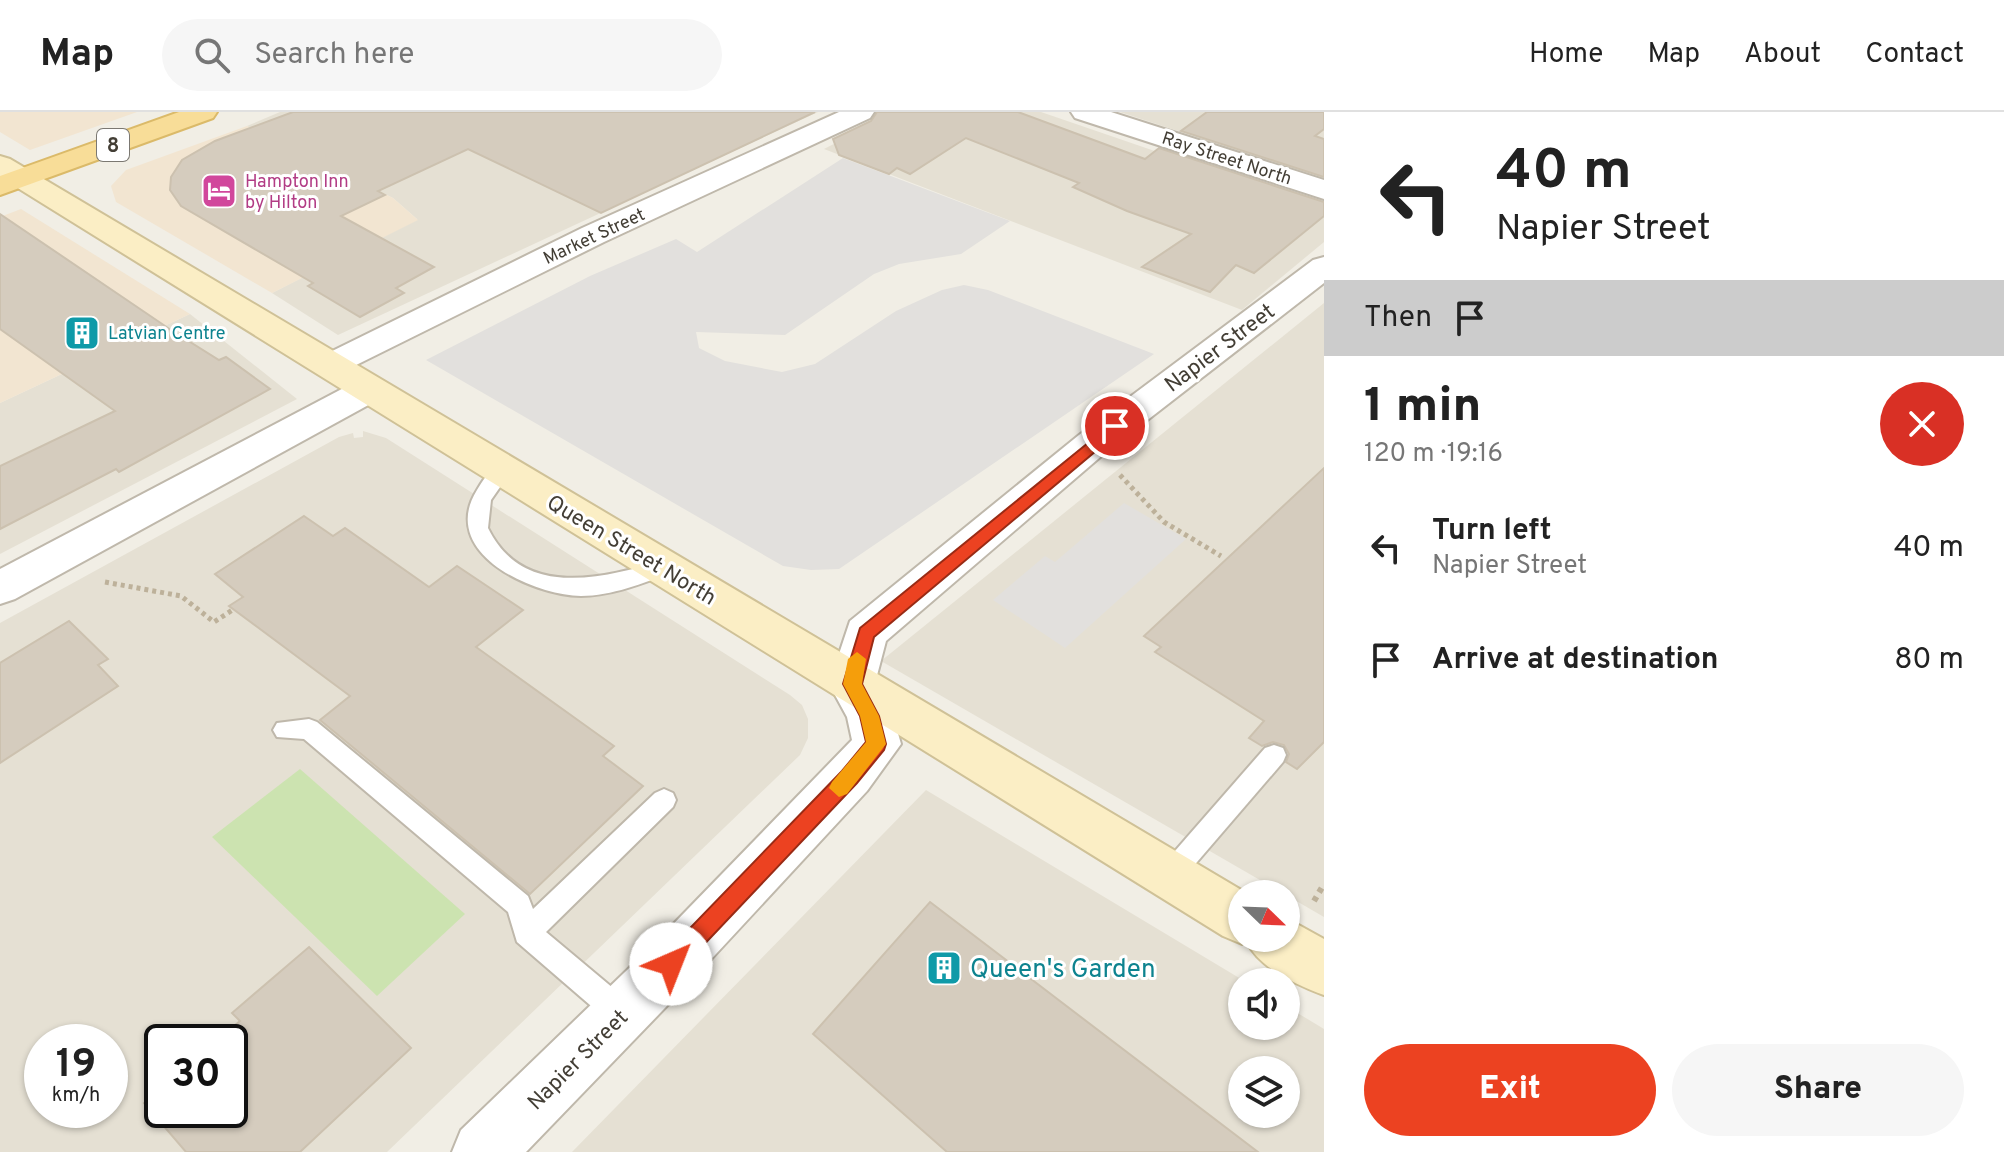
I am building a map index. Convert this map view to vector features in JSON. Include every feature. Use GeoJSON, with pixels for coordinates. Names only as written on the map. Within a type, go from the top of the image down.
{"type":"FeatureCollection","features":[{"type":"Feature","properties":{"kind":"main road","name":"8"},"geometry":{"type":"LineString","coordinates":[[7,176],[204,112]]}},
{"type":"Feature","properties":{"kind":"main road","name":"Queen Street North"},"geometry":{"type":"LineString","coordinates":[[7,176],[370,389],[1228,910]]}},
{"type":"Feature","properties":{"kind":"main road"},"geometry":{"type":"LineString","coordinates":[[1296,952],[1324,969]]}},
{"type":"Feature","properties":{"kind":"street","name":"Market Street"},"geometry":{"type":"LineString","coordinates":[[330,365],[593,235],[861,112]]}},
{"type":"Feature","properties":{"kind":"street","name":"Ray Street North"},"geometry":{"type":"LineString","coordinates":[[1084,112],[1324,190]]}},
{"type":"Feature","properties":{"kind":"street","name":"Napier Street"},"geometry":{"type":"LineString","coordinates":[[483,1152],[622,1014],[850,777],[877,744],[870,716],[852,684],[866,633],[1092,444],[1324,267]]}},
{"type":"Feature","properties":{"kind":"street"},"geometry":{"type":"LineString","coordinates":[[0,588],[370,389]]}},
{"type":"Feature","properties":{"kind":"lane"},"geometry":{"type":"LineString","coordinates":[[502,470],[483,496],[476,523],[483,542],[504,562],[547,583],[578,588],[622,582],[664,568]]}},
{"type":"Feature","properties":{"kind":"lane"},"geometry":{"type":"LineString","coordinates":[[285,730],[309,729],[519,905],[527,933],[622,1014]]}},
{"type":"Feature","properties":{"kind":"lane"},"geometry":{"type":"LineString","coordinates":[[1170,875],[1274,755]]}},
{"type":"Feature","properties":{"kind":"lane"},"geometry":{"type":"LineString","coordinates":[[527,933],[664,800]]}},
{"type":"Feature","properties":{"kind":"path"},"geometry":{"type":"LineString","coordinates":[[1092,444],[1164,522],[1221,556]]}},
{"type":"Feature","properties":{"kind":"path"},"geometry":{"type":"LineString","coordinates":[[89,579],[181,596],[214,622],[234,609]]}},
{"type":"Feature","properties":{"kind":"shaded area"},"geometry":{"type":"Polygon","coordinates":[[[0,112],[137,112],[30,150],[0,132],[0,112]]]}},
{"type":"Feature","properties":{"kind":"shaded area"},"geometry":{"type":"Polygon","coordinates":[[[280,112],[818,112],[338,335],[272,293],[417,219],[393,198],[247,126],[280,112]]]}},
{"type":"Feature","properties":{"kind":"shaded area"},"geometry":{"type":"Polygon","coordinates":[[[896,112],[1041,112],[1324,209],[1324,242],[1242,310],[824,149],[896,112]]]}},
{"type":"Feature","properties":{"kind":"shaded area"},"geometry":{"type":"Polygon","coordinates":[[[1120,112],[1324,112],[1324,179],[1120,112]]]}},
{"type":"Feature","properties":{"kind":"shaded area"},"geometry":{"type":"Polygon","coordinates":[[[247,126],[393,198],[418,220],[272,293],[116,202],[111,186],[126,170],[247,126]]]}},
{"type":"Feature","properties":{"kind":"shaded area"},"geometry":{"type":"Polygon","coordinates":[[[843,158],[1010,221],[961,254],[899,264],[874,274],[785,335],[696,332],[699,348],[725,361],[782,372],[815,364],[896,311],[942,290],[964,285],[988,290],[1154,354],[839,569],[811,570],[783,566],[426,360],[590,276],[676,239],[697,252],[843,158]]]}},
{"type":"Feature","properties":{"kind":"shaded area"},"geometry":{"type":"Polygon","coordinates":[[[21,209],[190,314],[0,403],[0,217],[21,209]]]}},
{"type":"Feature","properties":{"kind":"shaded area"},"geometry":{"type":"Polygon","coordinates":[[[1324,303],[1324,917],[1300,903],[1300,880],[1260,880],[881,661],[1324,303]]]}},
{"type":"Feature","properties":{"kind":"shaded area"},"geometry":{"type":"Polygon","coordinates":[[[190,314],[297,399],[0,554],[0,403],[190,314]]]}},
{"type":"Feature","properties":{"kind":"shaded area"},"geometry":{"type":"Polygon","coordinates":[[[363,431],[386,438],[790,695],[802,705],[808,719],[808,738],[800,755],[387,1152],[0,1152],[0,623],[339,437],[353,433],[354,438],[363,437],[363,431]]]}},
{"type":"Feature","properties":{"kind":"shaded area"},"geometry":{"type":"Polygon","coordinates":[[[1124,503],[1186,539],[1065,648],[993,600],[1045,556],[1055,562],[1124,503]]]}},
{"type":"Feature","properties":{"kind":"shaded area"},"geometry":{"type":"Polygon","coordinates":[[[926,790],[1228,971],[1228,1040],[1300,1040],[1300,1014],[1324,1029],[1324,1152],[572,1152],[926,790]]]}},
{"type":"Feature","properties":{"kind":"green space"},"geometry":{"type":"Polygon","coordinates":[[[300,769],[465,914],[377,996],[212,837],[300,769]]]}},
{"type":"Feature","properties":{"kind":"building"},"geometry":{"type":"Polygon","coordinates":[[[293,112],[815,112],[601,213],[468,149],[378,191],[385,195],[341,216],[434,267],[396,288],[404,293],[360,317],[308,286],[313,283],[181,206],[170,190],[171,177],[182,160],[215,141],[293,112]]]}},
{"type":"Feature","properties":{"kind":"building"},"geometry":{"type":"Polygon","coordinates":[[[877,112],[1018,112],[1145,159],[1159,148],[1324,202],[1324,216],[1254,273],[1236,265],[1210,292],[1142,267],[1191,234],[1127,211],[1073,187],[1079,183],[966,138],[910,174],[897,168],[889,174],[839,155],[833,139],[871,121],[877,112]]]}},
{"type":"Feature","properties":{"kind":"building"},"geometry":{"type":"Polygon","coordinates":[[[1207,112],[1324,112],[1324,129],[1315,136],[1324,139],[1324,177],[1181,131],[1207,112]]]}},
{"type":"Feature","properties":{"kind":"building"},"geometry":{"type":"Polygon","coordinates":[[[0,214],[171,330],[219,360],[226,357],[270,389],[119,472],[116,469],[0,529],[0,466],[115,411],[0,329],[0,214]]]}},
{"type":"Feature","properties":{"kind":"building"},"geometry":{"type":"Polygon","coordinates":[[[1324,468],[1324,742],[1297,769],[1286,762],[1289,754],[1284,745],[1273,742],[1262,746],[1249,738],[1264,721],[1155,652],[1161,647],[1144,636],[1324,468]]]}},
{"type":"Feature","properties":{"kind":"building"},"geometry":{"type":"Polygon","coordinates":[[[304,516],[333,536],[345,528],[429,587],[457,566],[523,610],[476,647],[614,746],[603,756],[643,786],[530,894],[320,720],[350,696],[229,606],[243,597],[215,574],[304,516]]]}},
{"type":"Feature","properties":{"kind":"building"},"geometry":{"type":"Polygon","coordinates":[[[69,621],[108,659],[98,665],[118,686],[0,763],[0,663],[69,621]]]}},
{"type":"Feature","properties":{"kind":"building","name":"Queen's Garden"},"geometry":{"type":"Polygon","coordinates":[[[930,902],[1258,1152],[947,1152],[813,1034],[930,902]]]}},
{"type":"Feature","properties":{"kind":"building"},"geometry":{"type":"Polygon","coordinates":[[[309,947],[411,1048],[300,1152],[186,1152],[165,1128],[248,1128],[248,1024],[236,1024],[240,1021],[232,1013],[309,947]]]}},
{"type":"Feature","properties":{"kind":"slow traffic"},"geometry":{"type":"LineString","coordinates":[[839,788],[877,744],[870,716],[852,684],[857,659]]}},
{"type":"Feature","properties":{"kind":"place","name":"Hampton Inn by Hilton"},"geometry":{"type":"Point","coordinates":[219,191]}},
{"type":"Feature","properties":{"kind":"place","name":"Latvian Centre"},"geometry":{"type":"Point","coordinates":[82,333]}},
{"type":"Feature","properties":{"kind":"place","name":"Queen's Garden"},"geometry":{"type":"Point","coordinates":[944,968]}},
{"type":"Feature","properties":{"kind":"route"},"geometry":{"type":"LineString","coordinates":[[671,964],[850,777],[877,744],[870,716],[852,684],[866,633],[1115,426]]}}]}
